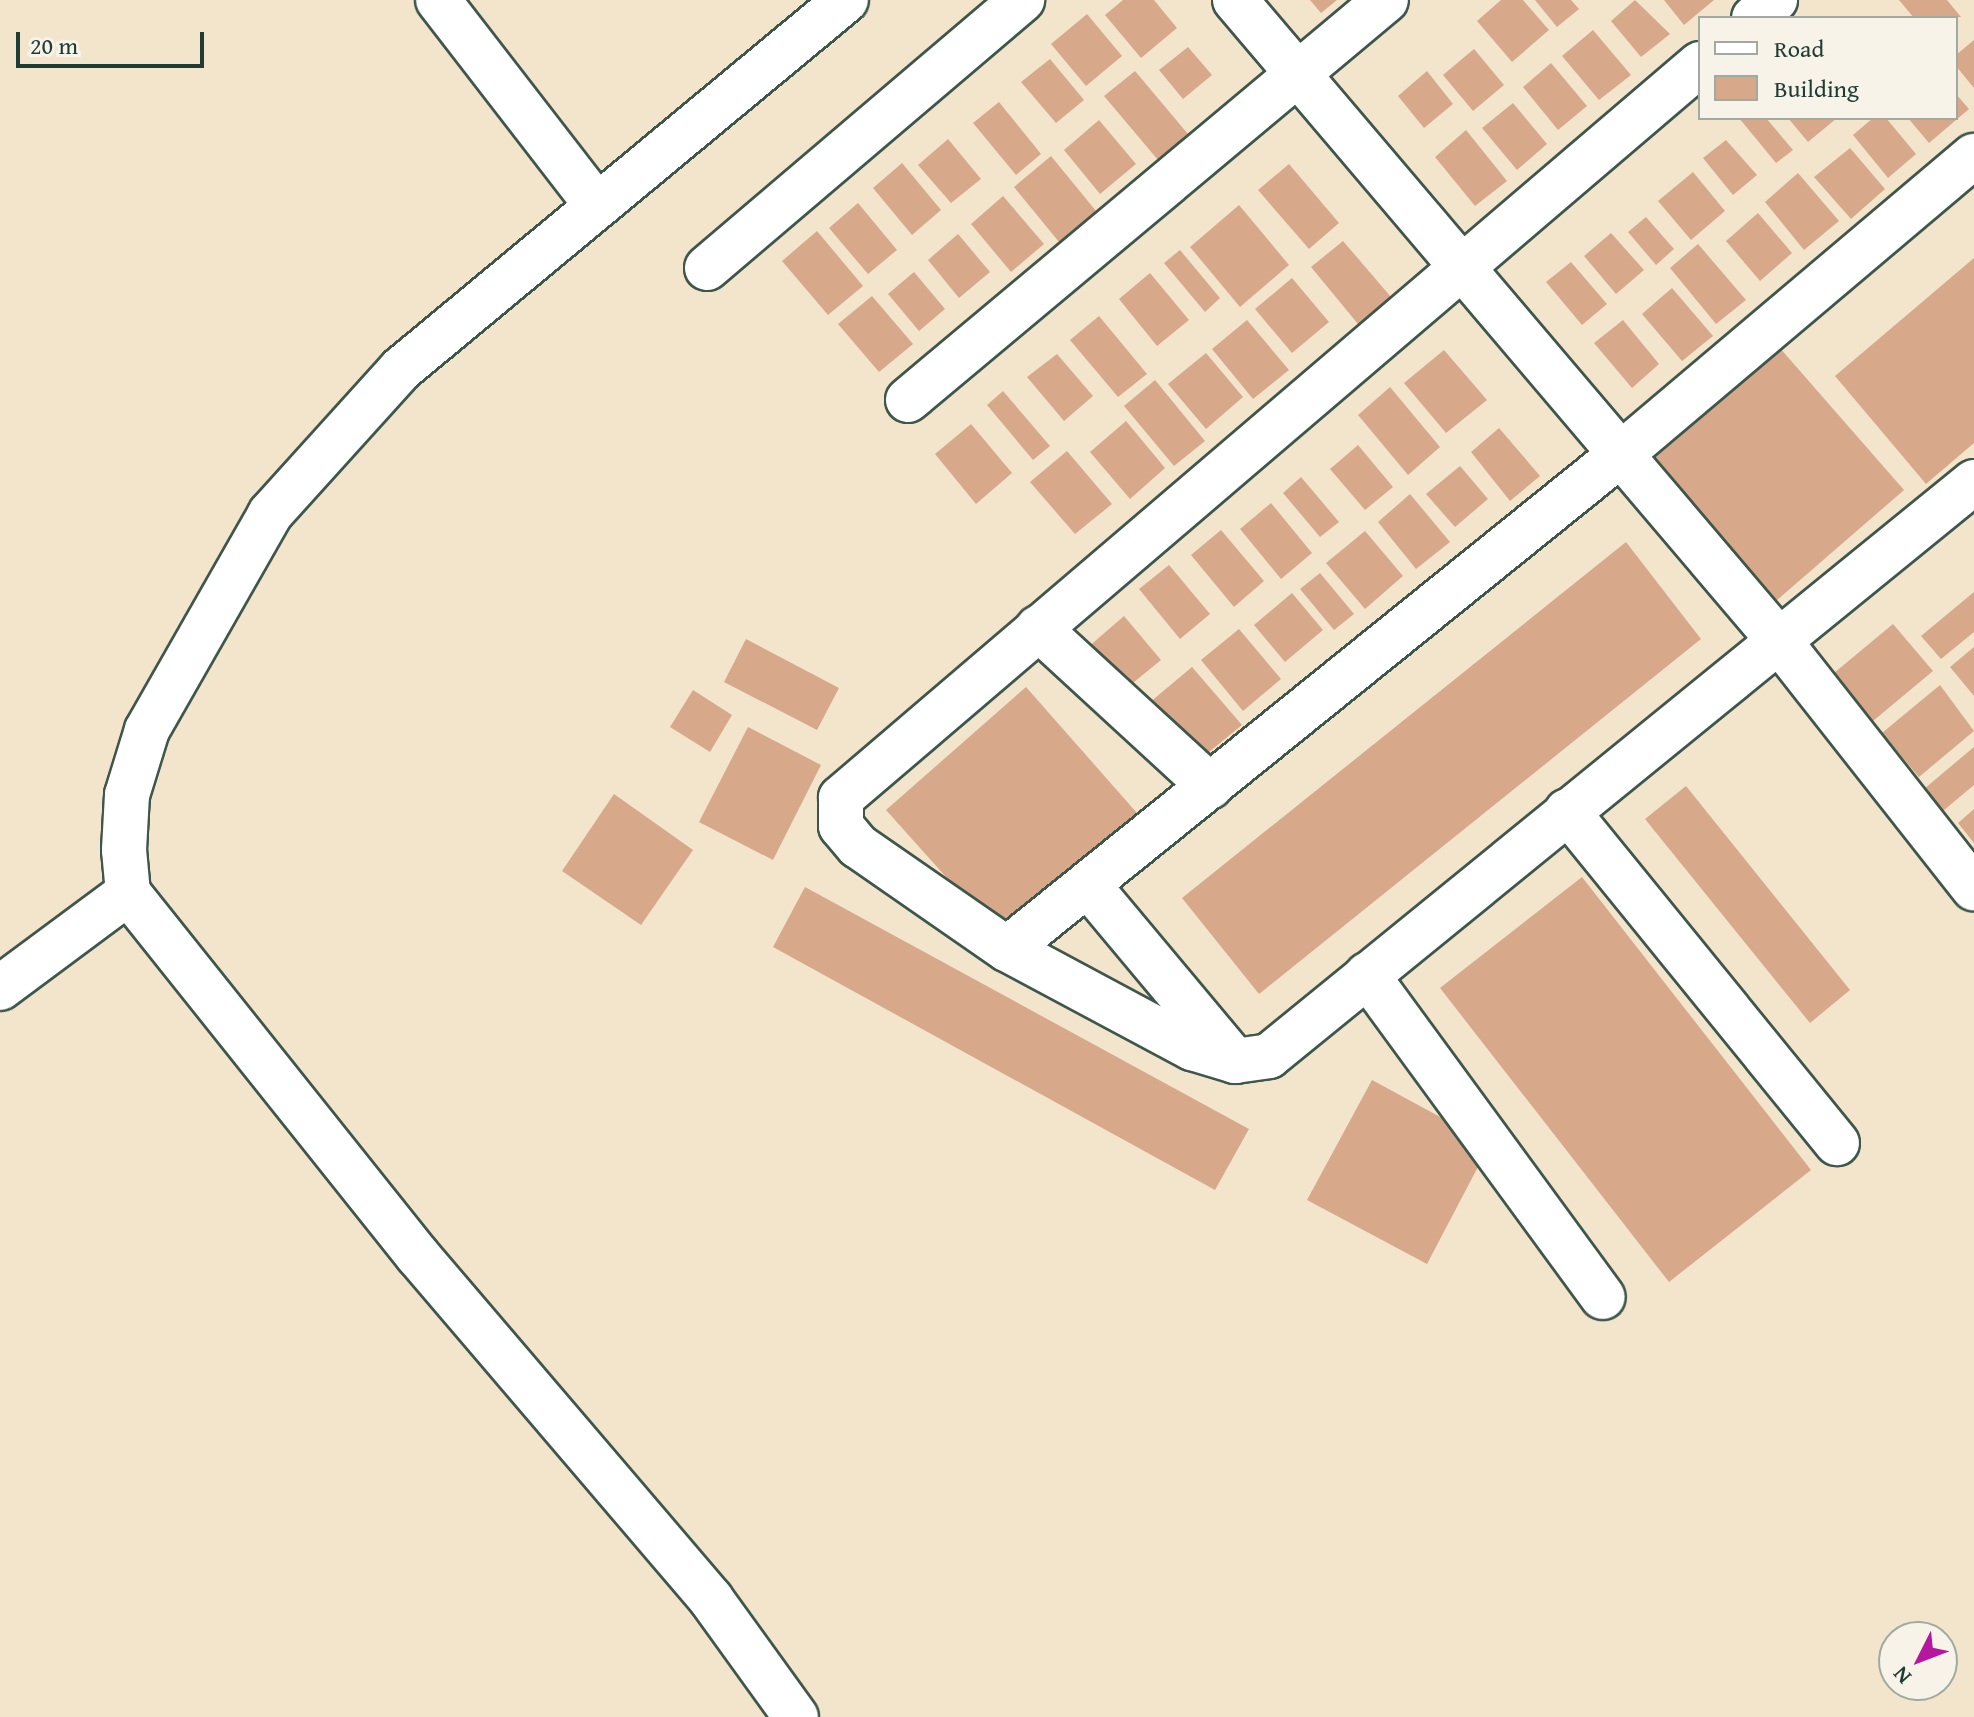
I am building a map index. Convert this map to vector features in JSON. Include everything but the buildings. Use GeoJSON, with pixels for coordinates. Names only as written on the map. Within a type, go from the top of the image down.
{"type":"FeatureCollection","features":[{"type":"Feature","properties":{"kind":"street"},"geometry":{"type":"LineString","coordinates":[[438,0],[595,203]]}},
{"type":"Feature","properties":{"kind":"street"},"geometry":{"type":"LineString","coordinates":[[796,1717],[711,1599],[418,1256],[128,893],[127,795],[147,730],[270,514],[401,369],[595,203],[846,0]]}},
{"type":"Feature","properties":{"kind":"street"},"geometry":{"type":"LineString","coordinates":[[707,268],[1022,0]]}},
{"type":"Feature","properties":{"kind":"street"},"geometry":{"type":"LineString","coordinates":[[1235,0],[1776,637],[1974,889]]}},
{"type":"Feature","properties":{"kind":"street"},"geometry":{"type":"LineString","coordinates":[[908,400],[1295,72],[1386,0]]}},
{"type":"Feature","properties":{"kind":"street"},"geometry":{"type":"LineString","coordinates":[[1756,16],[1775,0]]}},
{"type":"Feature","properties":{"kind":"street"},"geometry":{"type":"LineString","coordinates":[[1698,66],[841,798],[841,826],[858,846],[1007,949],[1192,1048],[1235,1061],[1269,1056],[1776,637],[1970,494]]}},
{"type":"Feature","properties":{"kind":"street"},"geometry":{"type":"LineString","coordinates":[[1007,949],[1621,454],[1974,156]]}},
{"type":"Feature","properties":{"kind":"street"},"geometry":{"type":"LineString","coordinates":[[1038,628],[1210,786]]}},
{"type":"Feature","properties":{"kind":"street"},"geometry":{"type":"LineString","coordinates":[[1567,811],[1837,1143]]}},
{"type":"Feature","properties":{"kind":"street"},"geometry":{"type":"LineString","coordinates":[[1088,885],[1235,1061]]}},
{"type":"Feature","properties":{"kind":"street"},"geometry":{"type":"LineString","coordinates":[[3,979],[128,893]]}},
{"type":"Feature","properties":{"kind":"street"},"geometry":{"type":"LineString","coordinates":[[1367,975],[1603,1297]]}}]}
